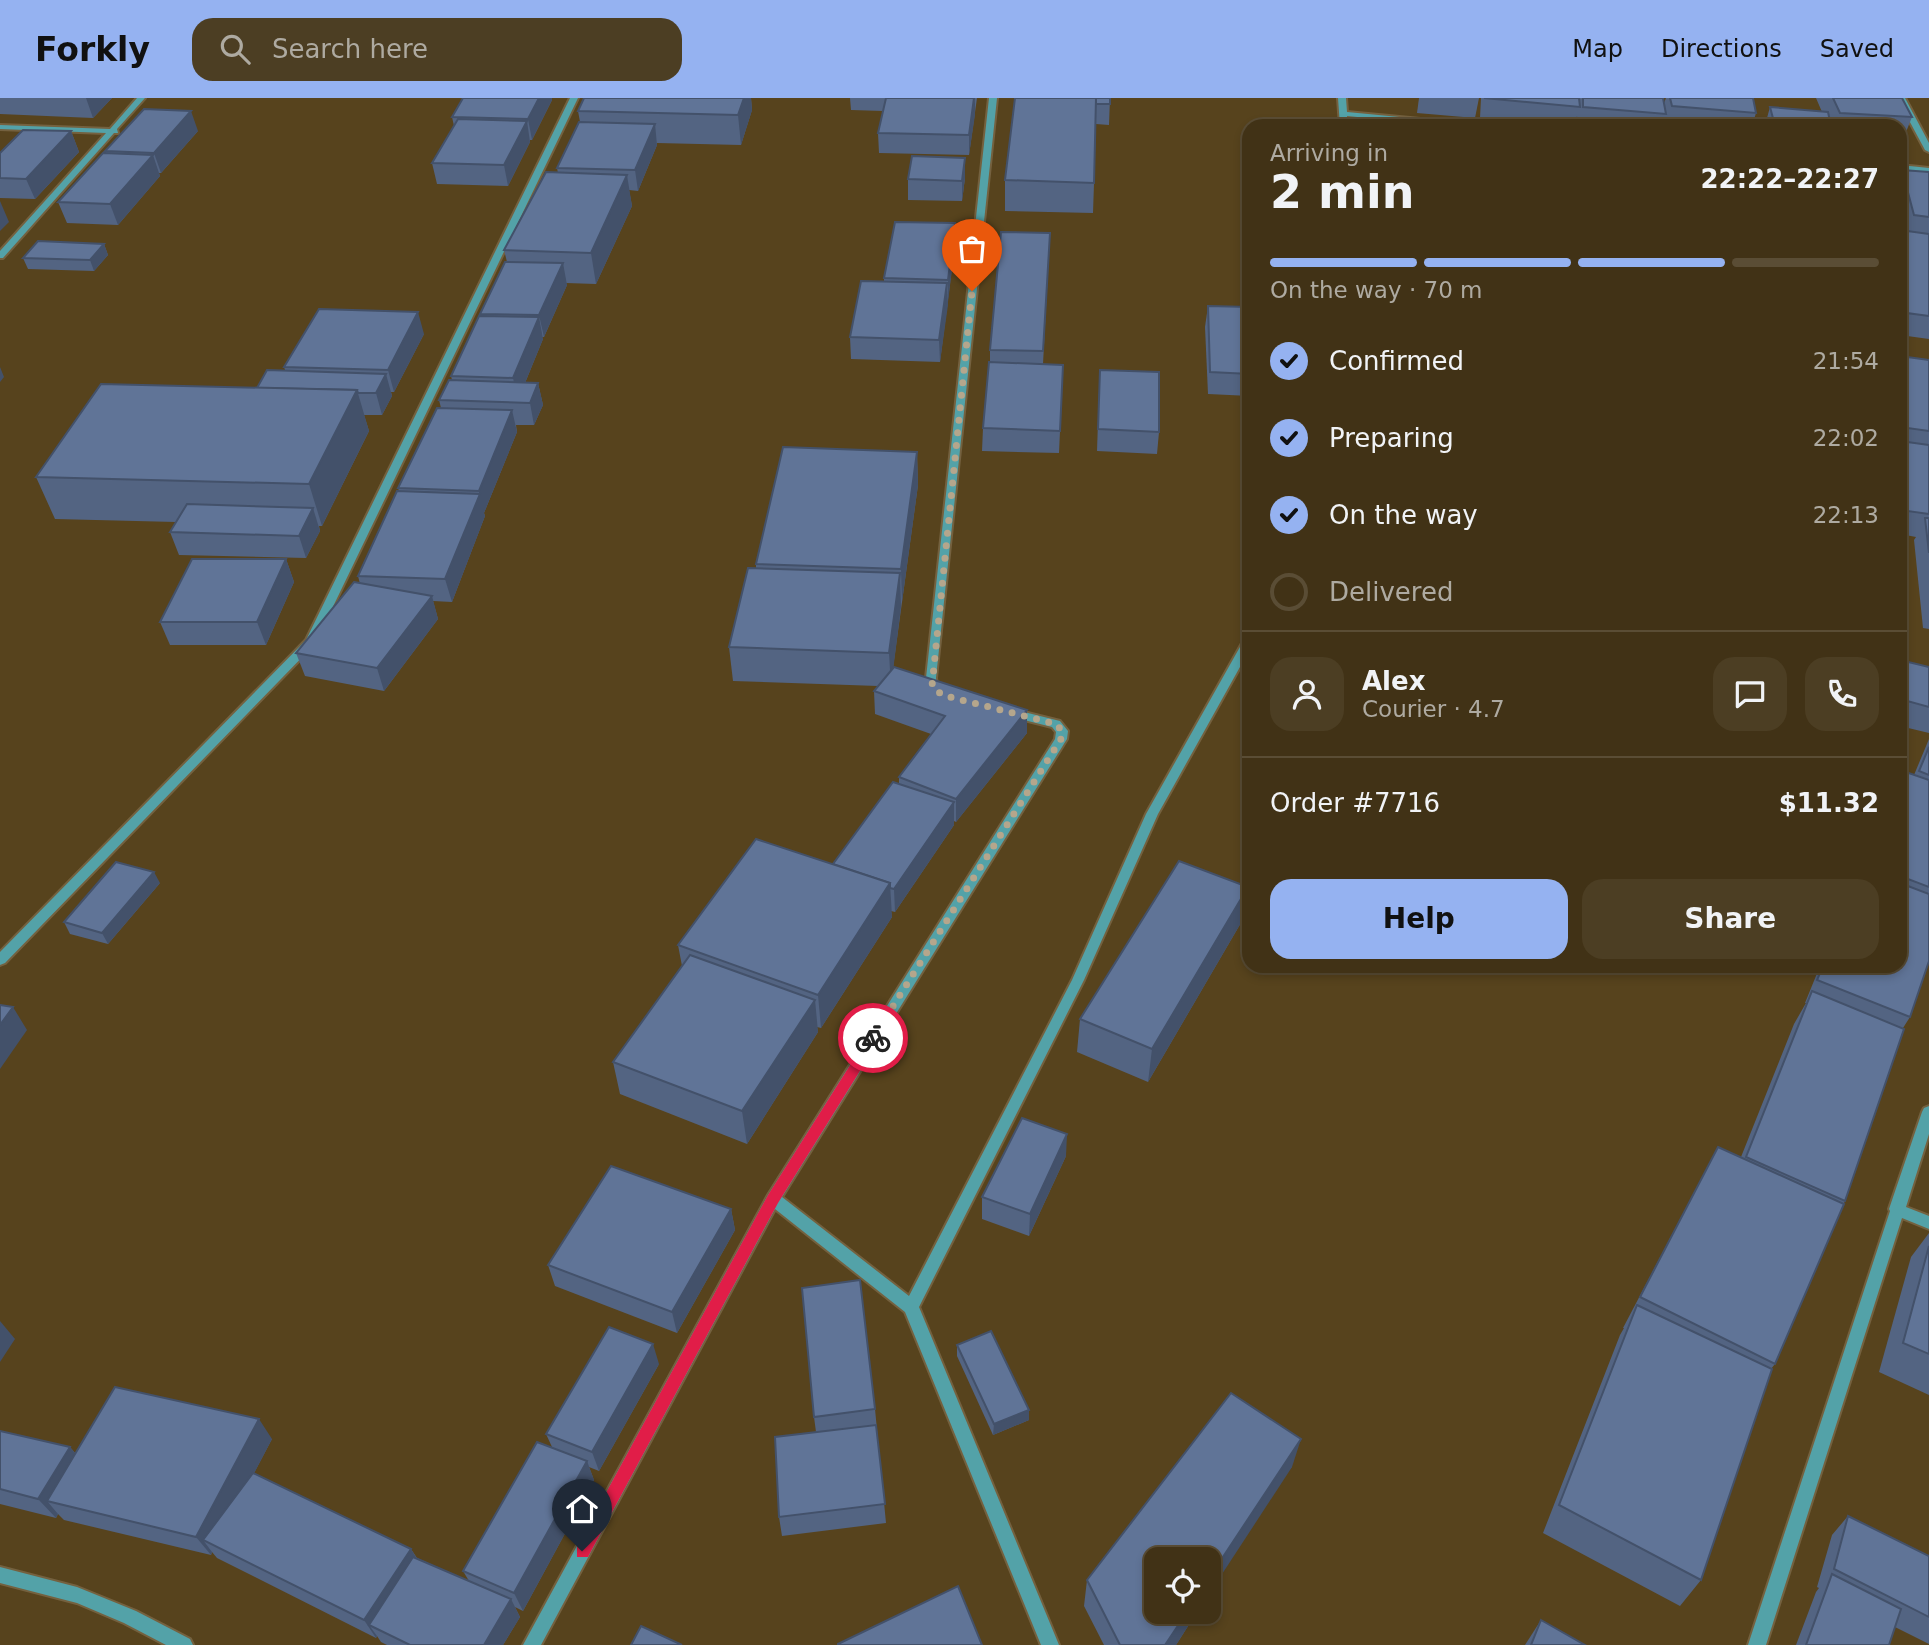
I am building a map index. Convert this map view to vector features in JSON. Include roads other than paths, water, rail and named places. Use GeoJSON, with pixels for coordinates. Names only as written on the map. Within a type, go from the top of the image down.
{"type":"FeatureCollection","features":[{"type":"Feature","properties":{"kind":"street"},"geometry":{"type":"LineString","coordinates":[[0,256],[115,131],[141,98]]}},
{"type":"Feature","properties":{"kind":"street"},"geometry":{"type":"LineString","coordinates":[[0,960],[311,642],[574,98]]}},
{"type":"Feature","properties":{"kind":"street"},"geometry":{"type":"LineString","coordinates":[[954,699],[942,695],[932,686],[931,678],[993,98]]}},
{"type":"Feature","properties":{"kind":"street"},"geometry":{"type":"LineString","coordinates":[[1342,98],[1344,119]]}},
{"type":"Feature","properties":{"kind":"street"},"geometry":{"type":"LineString","coordinates":[[1901,98],[1929,149]]}},
{"type":"Feature","properties":{"kind":"street"},"geometry":{"type":"LineString","coordinates":[[1344,114],[1398,119]]}},
{"type":"Feature","properties":{"kind":"street"},"geometry":{"type":"LineString","coordinates":[[0,127],[115,131]]}},
{"type":"Feature","properties":{"kind":"street"},"geometry":{"type":"LineString","coordinates":[[1907,168],[1929,170]]}},
{"type":"Feature","properties":{"kind":"street"},"geometry":{"type":"LineString","coordinates":[[911,1307],[1078,980],[1152,814],[1242,652]]}},
{"type":"Feature","properties":{"kind":"street"},"geometry":{"type":"LineString","coordinates":[[531,1645],[773,1199],[1061,739],[1062,731],[1056,724],[1005,711]]}},
{"type":"Feature","properties":{"kind":"street"},"geometry":{"type":"LineString","coordinates":[[1757,1645],[1929,1112]]}},
{"type":"Feature","properties":{"kind":"street"},"geometry":{"type":"LineString","coordinates":[[773,1199],[911,1307],[1050,1645]]}},
{"type":"Feature","properties":{"kind":"street"},"geometry":{"type":"LineString","coordinates":[[1896,1209],[1929,1223]]}},
{"type":"Feature","properties":{"kind":"street"},"geometry":{"type":"LineString","coordinates":[[0,1575],[77,1595],[130,1617],[184,1645]]}}]}
